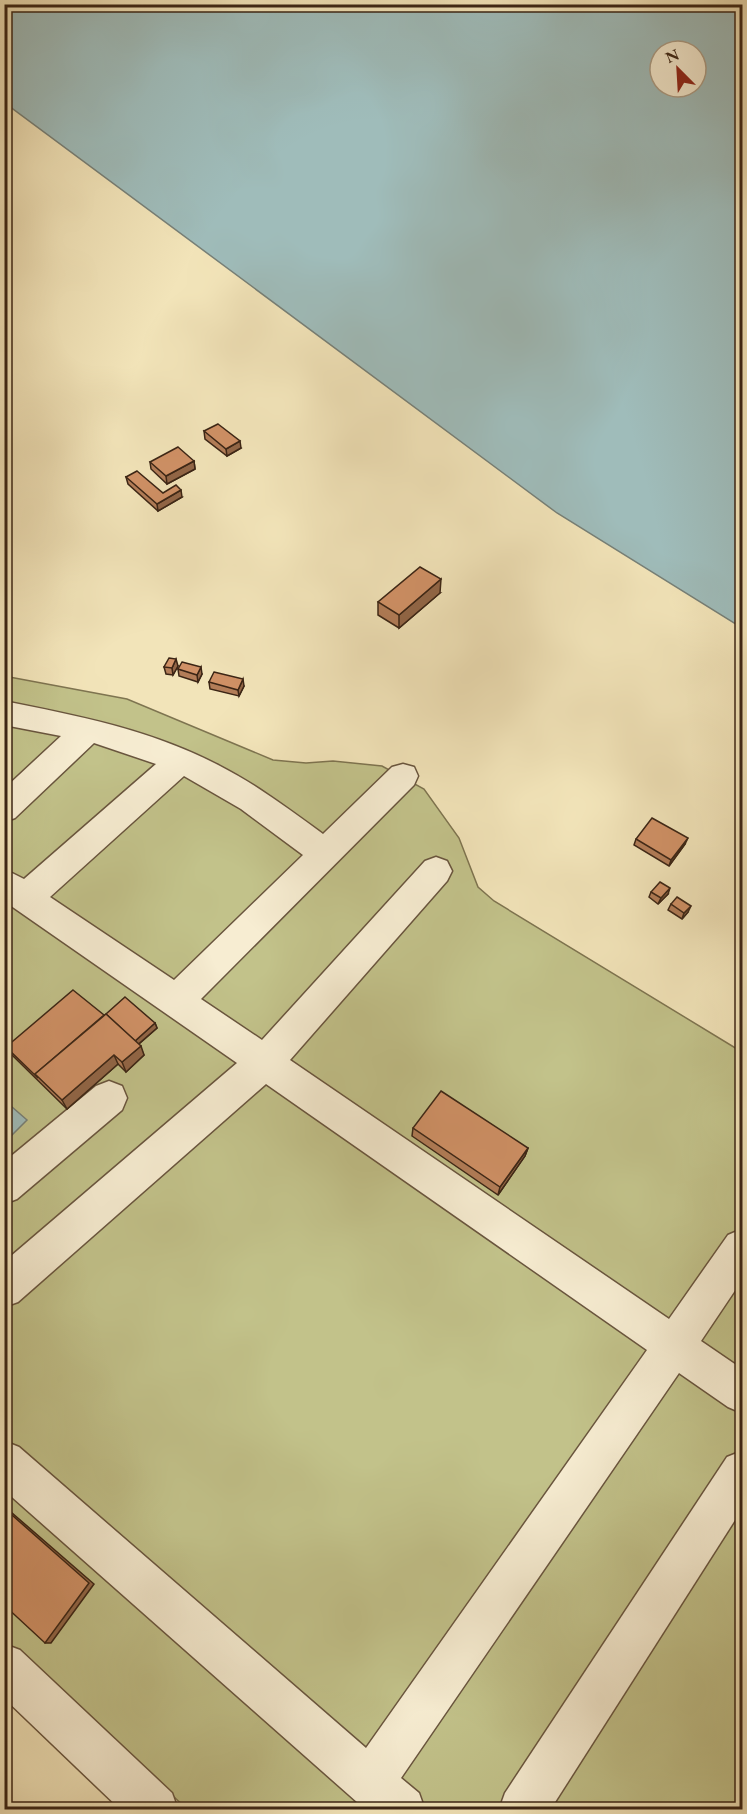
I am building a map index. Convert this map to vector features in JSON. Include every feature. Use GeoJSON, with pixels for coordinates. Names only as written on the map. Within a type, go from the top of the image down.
{"type":"FeatureCollection","features":[{"type":"Feature","properties":{"kind":"street"},"geometry":{"type":"LineString","coordinates":[[4,713],[128,739],[180,761],[227,785],[326,853]]}},
{"type":"Feature","properties":{"kind":"street"},"geometry":{"type":"LineString","coordinates":[[4,809],[88,730]]}},
{"type":"Feature","properties":{"kind":"street"},"geometry":{"type":"LineString","coordinates":[[180,761],[15,891],[742,1393]]}},
{"type":"Feature","properties":{"kind":"street"},"geometry":{"type":"LineString","coordinates":[[176,1001],[403,776]]}},
{"type":"Feature","properties":{"kind":"street"},"geometry":{"type":"LineString","coordinates":[[4,1288],[265,1062],[436,871]]}},
{"type":"Feature","properties":{"kind":"street"},"geometry":{"type":"LineString","coordinates":[[4,1186],[109,1098]]}},
{"type":"Feature","properties":{"kind":"street"},"geometry":{"type":"LineString","coordinates":[[370,1782],[742,1248]]}},
{"type":"Feature","properties":{"kind":"street"},"geometry":{"type":"LineString","coordinates":[[4,1462],[402,1809]]}},
{"type":"Feature","properties":{"kind":"street"},"geometry":{"type":"LineString","coordinates":[[522,1809],[742,1472]]}},
{"type":"Feature","properties":{"kind":"street"},"geometry":{"type":"LineString","coordinates":[[4,1666],[155,1809]]}},
{"type":"Feature","properties":{"kind":"green space"},"geometry":{"type":"Polygon","coordinates":[[[4,676],[127,699],[273,760],[306,763],[333,761],[382,766],[424,789],[459,838],[478,887],[494,901],[742,1052],[742,1809],[187,1809],[5,1640],[4,676]]]}},
{"type":"Feature","properties":{"kind":"water"},"geometry":{"type":"Polygon","coordinates":[[[4,5],[742,5],[742,628],[557,513],[5,103],[4,5]]]}},
{"type":"Feature","properties":{"kind":"water"},"geometry":{"type":"Polygon","coordinates":[[[4,1100],[27,1120],[5,1142],[4,1142],[4,1100]]]}},
{"type":"Feature","properties":{"kind":"building"},"geometry":{"type":"Polygon","coordinates":[[[218,424],[240,441],[226,449],[204,431],[218,424]]]}},
{"type":"Feature","properties":{"kind":"building"},"geometry":{"type":"Polygon","coordinates":[[[178,447],[194,461],[166,476],[150,462],[178,447]]]}},
{"type":"Feature","properties":{"kind":"building"},"geometry":{"type":"Polygon","coordinates":[[[137,471],[163,493],[176,485],[181,490],[157,504],[126,477],[137,471]]]}},
{"type":"Feature","properties":{"kind":"building"},"geometry":{"type":"Polygon","coordinates":[[[420,567],[441,579],[399,615],[378,602],[420,567]]]}},
{"type":"Feature","properties":{"kind":"building"},"geometry":{"type":"Polygon","coordinates":[[[169,658],[176,659],[172,668],[164,667],[169,658]]]}},
{"type":"Feature","properties":{"kind":"building"},"geometry":{"type":"Polygon","coordinates":[[[182,662],[201,667],[197,675],[178,669],[182,662]]]}},
{"type":"Feature","properties":{"kind":"building"},"geometry":{"type":"Polygon","coordinates":[[[214,672],[243,679],[238,690],[209,682],[214,672]]]}},
{"type":"Feature","properties":{"kind":"building"},"geometry":{"type":"Polygon","coordinates":[[[652,818],[688,838],[671,860],[636,839],[652,818]]]}},
{"type":"Feature","properties":{"kind":"building"},"geometry":{"type":"Polygon","coordinates":[[[660,882],[670,888],[661,898],[651,892],[660,882]]]}},
{"type":"Feature","properties":{"kind":"building"},"geometry":{"type":"Polygon","coordinates":[[[677,897],[691,906],[684,913],[671,904],[677,897]]]}},
{"type":"Feature","properties":{"kind":"building"},"geometry":{"type":"Polygon","coordinates":[[[73,990],[104,1015],[35,1074],[38,1078],[6,1047],[73,990]]]}},
{"type":"Feature","properties":{"kind":"building"},"geometry":{"type":"Polygon","coordinates":[[[125,997],[155,1023],[135,1041],[106,1014],[125,997]]]}},
{"type":"Feature","properties":{"kind":"building"},"geometry":{"type":"Polygon","coordinates":[[[106,1014],[141,1046],[122,1062],[114,1055],[62,1100],[35,1074],[106,1014]]]}},
{"type":"Feature","properties":{"kind":"building"},"geometry":{"type":"Polygon","coordinates":[[[441,1091],[528,1148],[500,1187],[413,1128],[441,1091]]]}},
{"type":"Feature","properties":{"kind":"building"},"geometry":{"type":"Polygon","coordinates":[[[4,1508],[89,1583],[45,1643],[4,1605],[4,1508]]]}}]}
